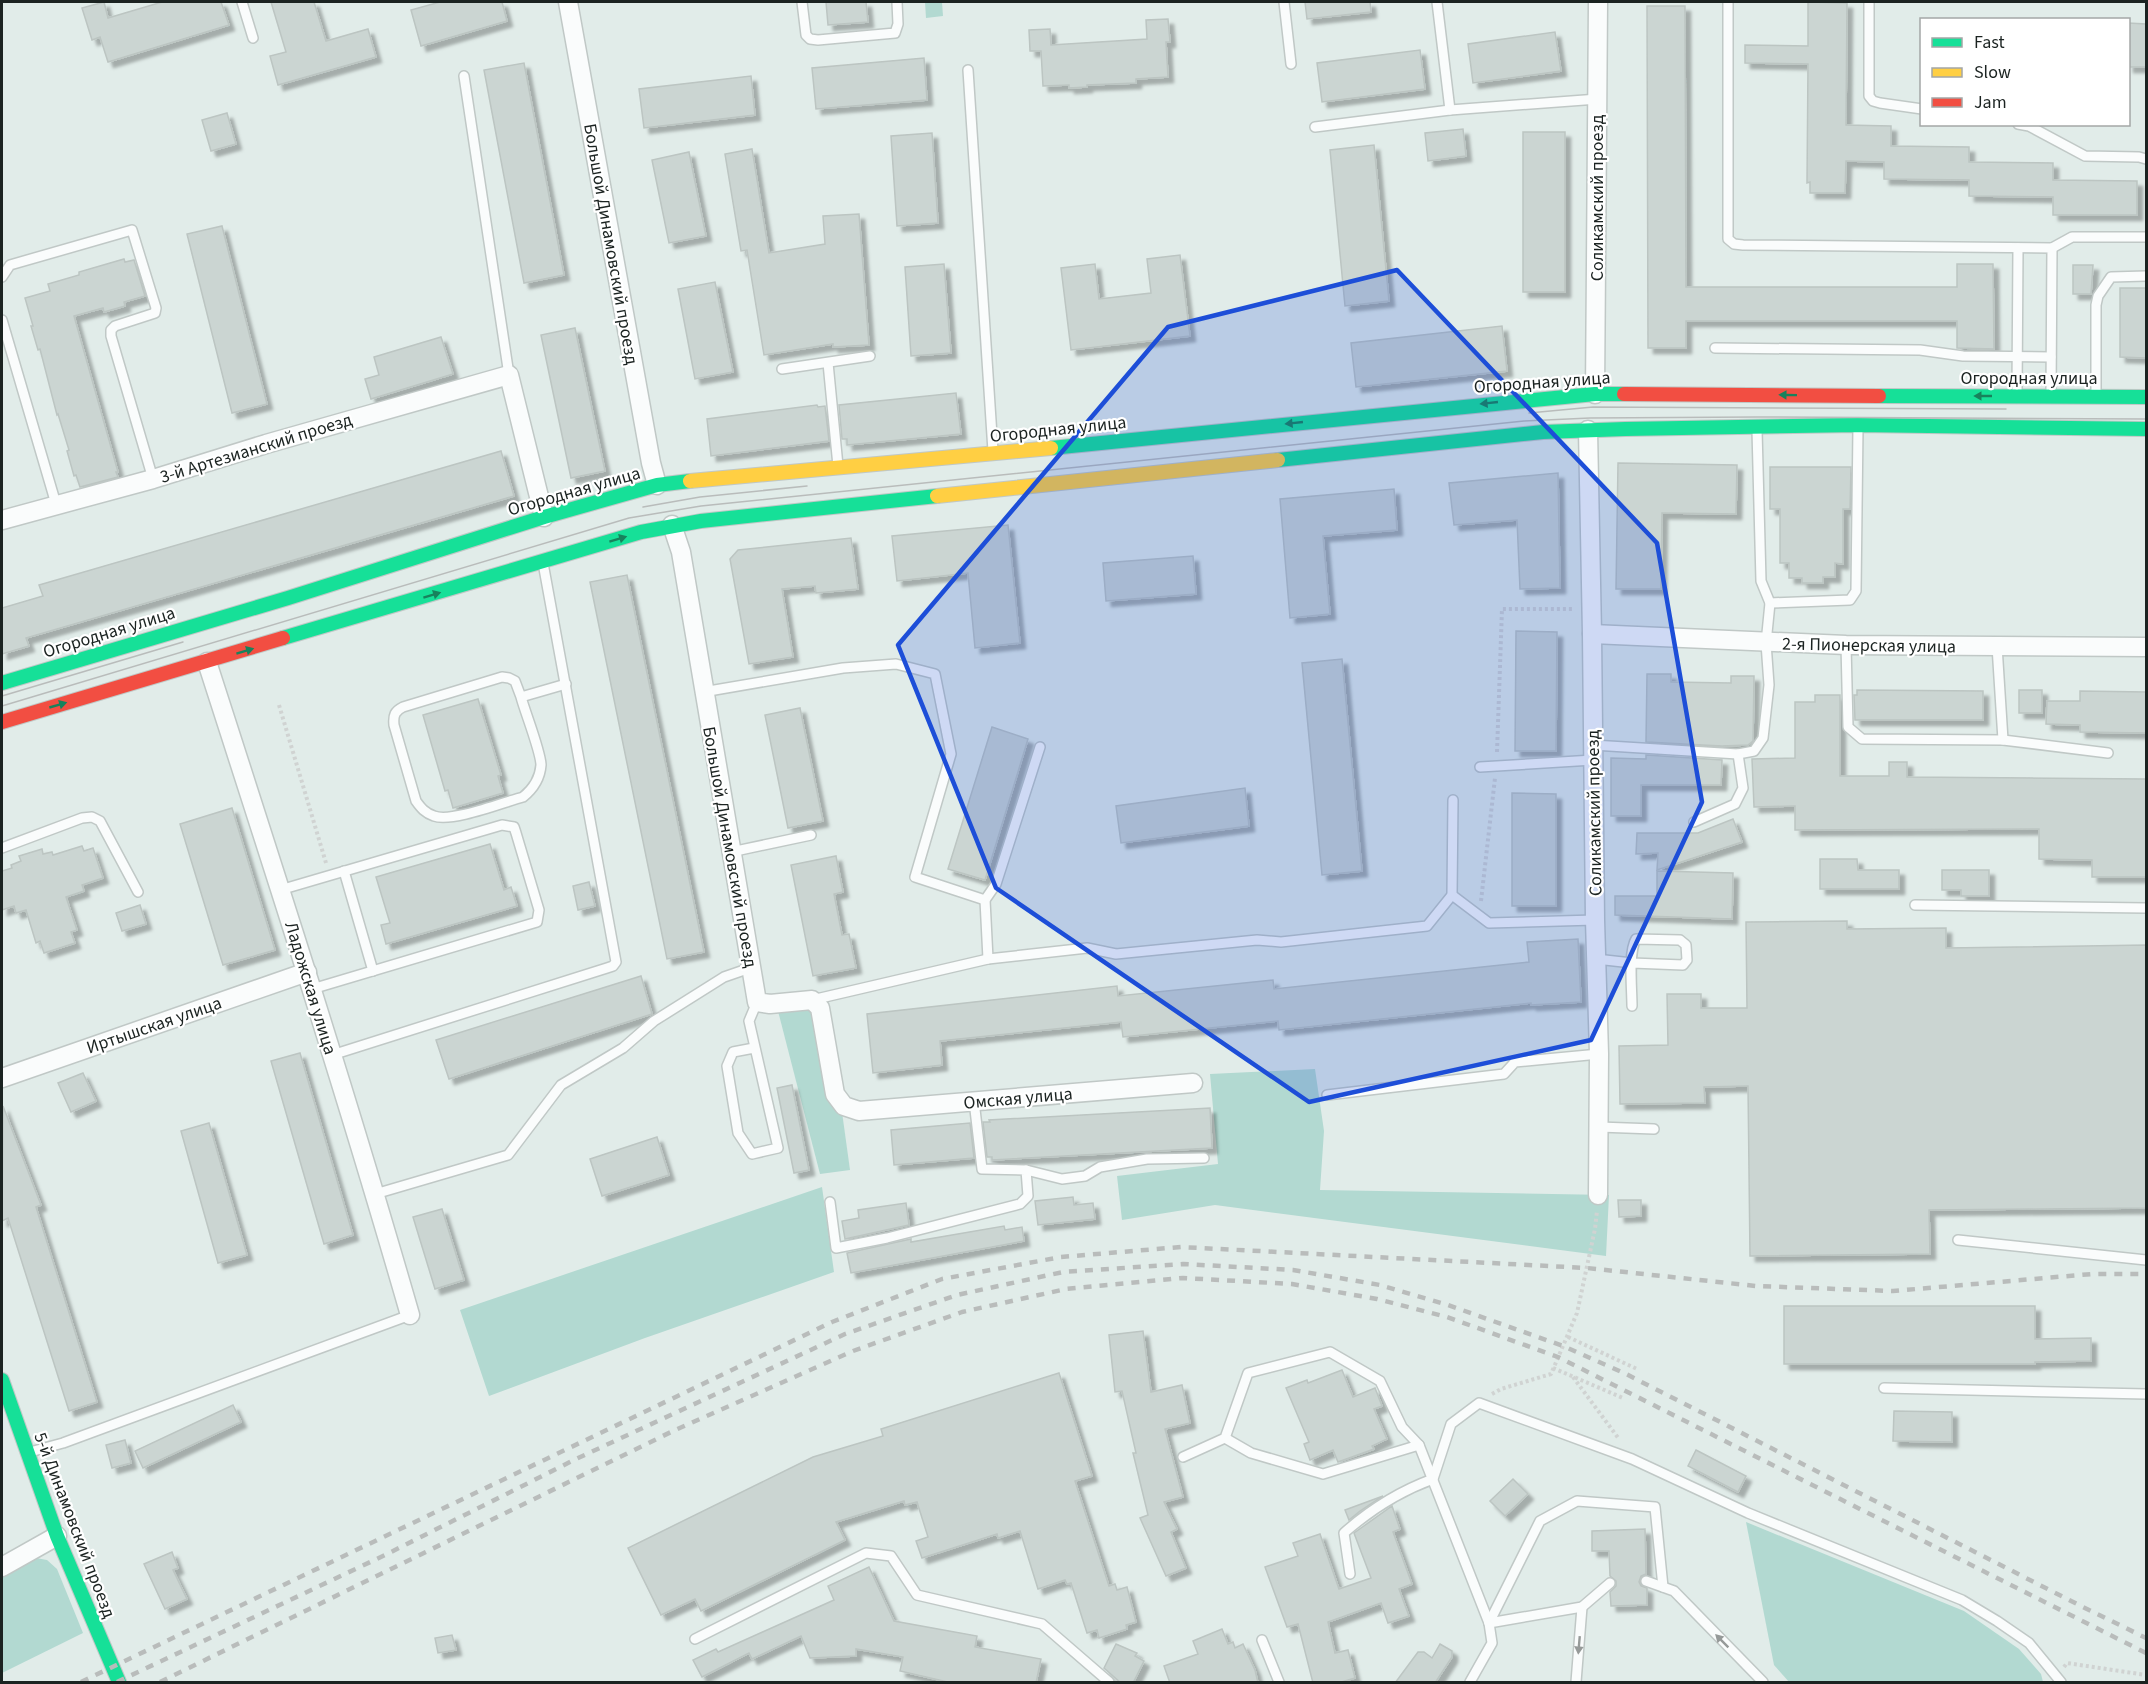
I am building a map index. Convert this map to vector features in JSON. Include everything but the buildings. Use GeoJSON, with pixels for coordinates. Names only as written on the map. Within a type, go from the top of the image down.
{"type":"FeatureCollection","features":[{"type":"Feature","properties":{"kind":"street","name":"Большой Динамовский проезд"},"geometry":{"type":"LineString","coordinates":[[568,2],[651,463],[657,485]]}},
{"type":"Feature","properties":{"kind":"street","name":"Соликамский проезд"},"geometry":{"type":"LineString","coordinates":[[1595,394],[1598,2]]}},
{"type":"Feature","properties":{"kind":"street","name":"3-й Артезианский проезд"},"geometry":{"type":"LineString","coordinates":[[2,519],[153,479],[266,444],[509,375]]}},
{"type":"Feature","properties":{"kind":"street"},"geometry":{"type":"LineString","coordinates":[[509,375],[544,517]]}},
{"type":"Feature","properties":{"kind":"street","name":"Огородная улица"},"geometry":{"type":"LineString","coordinates":[[2,683],[299,594],[544,517],[657,485],[1595,394],[2146,397]]}},
{"type":"Feature","properties":{"kind":"street"},"geometry":{"type":"LineString","coordinates":[[2,722],[641,532],[672,525],[1516,434],[1588,430],[1858,425],[2146,429]]}},
{"type":"Feature","properties":{"kind":"street","name":"Соликамский проезд"},"geometry":{"type":"LineString","coordinates":[[1588,430],[1599,1054],[1598,1196]]}},
{"type":"Feature","properties":{"kind":"street","name":"Большой Динамовский проезд"},"geometry":{"type":"LineString","coordinates":[[672,525],[681,552],[757,1002]]}},
{"type":"Feature","properties":{"kind":"street","name":"2-я Пионерская улица"},"geometry":{"type":"LineString","coordinates":[[1592,634],[1846,645],[2146,647]]}},
{"type":"Feature","properties":{"kind":"street","name":"Ладожская улица"},"geometry":{"type":"LineString","coordinates":[[207,662],[309,980],[410,1315]]}},
{"type":"Feature","properties":{"kind":"street","name":"Иртышская улица"},"geometry":{"type":"LineString","coordinates":[[2,1078],[309,980]]}},
{"type":"Feature","properties":{"kind":"street"},"geometry":{"type":"LineString","coordinates":[[757,1002],[770,1004],[812,1000]]}},
{"type":"Feature","properties":{"kind":"street","name":"Омская улица"},"geometry":{"type":"LineString","coordinates":[[812,1000],[820,1008],[835,1094],[844,1106],[859,1111],[1193,1083]]}},
{"type":"Feature","properties":{"kind":"street","name":"5-й Динамовский проезд"},"geometry":{"type":"LineString","coordinates":[[2,1380],[12,1419],[57,1536],[119,1683]]}},
{"type":"Feature","properties":{"kind":"street"},"geometry":{"type":"LineString","coordinates":[[2,1567],[57,1536]]}},
{"type":"Feature","properties":{"kind":"lane"},"geometry":{"type":"LineString","coordinates":[[242,2],[253,38]]}},
{"type":"Feature","properties":{"kind":"lane"},"geometry":{"type":"LineString","coordinates":[[802,2],[806,35],[810,39],[818,40],[895,33],[898,24],[897,2]]}},
{"type":"Feature","properties":{"kind":"lane"},"geometry":{"type":"LineString","coordinates":[[1284,2],[1291,64]]}},
{"type":"Feature","properties":{"kind":"lane"},"geometry":{"type":"LineString","coordinates":[[1437,2],[1449,110]]}},
{"type":"Feature","properties":{"kind":"lane"},"geometry":{"type":"LineString","coordinates":[[1728,2],[1728,239],[1734,244],[2052,248],[2072,237],[2146,237]]}},
{"type":"Feature","properties":{"kind":"lane"},"geometry":{"type":"LineString","coordinates":[[1869,2],[1869,96],[1873,101],[1880,103],[1920,110]]}},
{"type":"Feature","properties":{"kind":"lane"},"geometry":{"type":"LineString","coordinates":[[968,70],[993,454]]}},
{"type":"Feature","properties":{"kind":"lane"},"geometry":{"type":"LineString","coordinates":[[464,76],[509,375]]}},
{"type":"Feature","properties":{"kind":"lane"},"geometry":{"type":"LineString","coordinates":[[1315,127],[1449,110],[1598,99]]}},
{"type":"Feature","properties":{"kind":"lane"},"geometry":{"type":"LineString","coordinates":[[2029,126],[2085,156],[2139,156],[2146,159]]}},
{"type":"Feature","properties":{"kind":"lane"},"geometry":{"type":"LineString","coordinates":[[2,277],[10,265],[132,230],[156,308],[155,313],[115,326],[111,330],[111,336],[153,479]]}},
{"type":"Feature","properties":{"kind":"lane"},"geometry":{"type":"LineString","coordinates":[[2017,396],[2018,248]]}},
{"type":"Feature","properties":{"kind":"lane"},"geometry":{"type":"LineString","coordinates":[[2051,396],[2052,248]]}},
{"type":"Feature","properties":{"kind":"lane"},"geometry":{"type":"LineString","coordinates":[[2096,396],[2096,305],[2098,296],[2111,277],[2146,276]]}},
{"type":"Feature","properties":{"kind":"lane"},"geometry":{"type":"LineString","coordinates":[[2,320],[56,504]]}},
{"type":"Feature","properties":{"kind":"lane"},"geometry":{"type":"LineString","coordinates":[[1715,348],[1920,350],[1963,356],[2051,357]]}},
{"type":"Feature","properties":{"kind":"lane"},"geometry":{"type":"LineString","coordinates":[[782,369],[870,356]]}},
{"type":"Feature","properties":{"kind":"lane"},"geometry":{"type":"LineString","coordinates":[[828,363],[838,466]]}},
{"type":"Feature","properties":{"kind":"lane"},"geometry":{"type":"LineString","coordinates":[[1770,603],[1850,600],[1857,591],[1858,425]]}},
{"type":"Feature","properties":{"kind":"lane"},"geometry":{"type":"LineString","coordinates":[[1480,767],[1593,753],[1738,754],[1754,751],[1763,738],[1769,685],[1766,643],[1770,603],[1761,581],[1756,427]]}},
{"type":"Feature","properties":{"kind":"lane"},"geometry":{"type":"LineString","coordinates":[[332,1055],[613,966],[616,962],[543,561]]}},
{"type":"Feature","properties":{"kind":"lane"},"geometry":{"type":"LineString","coordinates":[[1846,645],[1848,727],[1862,740],[2003,740],[2108,753]]}},
{"type":"Feature","properties":{"kind":"lane"},"geometry":{"type":"LineString","coordinates":[[1997,646],[2003,740]]}},
{"type":"Feature","properties":{"kind":"lane"},"geometry":{"type":"LineString","coordinates":[[703,692],[843,668],[896,664],[935,674],[951,754],[915,876],[985,900]]}},
{"type":"Feature","properties":{"kind":"lane"},"geometry":{"type":"LineString","coordinates":[[502,677],[515,681],[521,698],[541,764],[532,790],[523,796],[449,818],[435,817],[422,810],[416,801],[394,724],[393,717],[396,711],[502,677]]}},
{"type":"Feature","properties":{"kind":"lane"},"geometry":{"type":"LineString","coordinates":[[521,698],[566,684]]}},
{"type":"Feature","properties":{"kind":"lane"},"geometry":{"type":"LineString","coordinates":[[988,959],[985,900],[996,884],[1040,747]]}},
{"type":"Feature","properties":{"kind":"lane"},"geometry":{"type":"LineString","coordinates":[[1694,822],[1735,804],[1743,788],[1738,754]]}},
{"type":"Feature","properties":{"kind":"lane"},"geometry":{"type":"LineString","coordinates":[[812,1000],[988,959],[1087,948],[1116,954],[1257,940],[1281,942],[1427,926],[1452,895],[1453,800]]}},
{"type":"Feature","properties":{"kind":"lane"},"geometry":{"type":"LineString","coordinates":[[2,848],[82,818],[92,817],[100,821],[138,892]]}},
{"type":"Feature","properties":{"kind":"lane"},"geometry":{"type":"LineString","coordinates":[[280,890],[508,824],[514,827],[516,832],[539,910],[537,922],[373,971],[309,980]]}},
{"type":"Feature","properties":{"kind":"lane"},"geometry":{"type":"LineString","coordinates":[[731,852],[811,835]]}},
{"type":"Feature","properties":{"kind":"lane"},"geometry":{"type":"LineString","coordinates":[[344,871],[373,971]]}},
{"type":"Feature","properties":{"kind":"lane"},"geometry":{"type":"LineString","coordinates":[[1452,895],[1489,923],[1595,920]]}},
{"type":"Feature","properties":{"kind":"lane"},"geometry":{"type":"LineString","coordinates":[[1915,904],[2146,908]]}},
{"type":"Feature","properties":{"kind":"lane"},"geometry":{"type":"LineString","coordinates":[[1596,959],[1632,963],[1683,965],[1687,960],[1686,945],[1680,940],[1636,939],[1632,945],[1632,963],[1632,1006]]}},
{"type":"Feature","properties":{"kind":"lane"},"geometry":{"type":"LineString","coordinates":[[375,1194],[508,1155],[561,1085],[623,1048],[654,1021],[724,977],[750,968]]}},
{"type":"Feature","properties":{"kind":"lane"},"geometry":{"type":"LineString","coordinates":[[754,1048],[733,1052],[727,1066],[738,1134],[752,1154],[778,1148],[749,1021],[757,1002]]}},
{"type":"Feature","properties":{"kind":"lane"},"geometry":{"type":"LineString","coordinates":[[1327,1095],[1504,1074],[1515,1062],[1599,1054]]}},
{"type":"Feature","properties":{"kind":"lane"},"geometry":{"type":"LineString","coordinates":[[974,1101],[982,1169],[1026,1170],[1062,1179],[1085,1176],[1100,1167],[1147,1159],[1204,1158]]}},
{"type":"Feature","properties":{"kind":"lane"},"geometry":{"type":"LineString","coordinates":[[1599,1127],[1654,1129]]}},
{"type":"Feature","properties":{"kind":"lane"},"geometry":{"type":"LineString","coordinates":[[830,1202],[836,1248],[887,1238],[1020,1204],[1028,1196],[1026,1170]]}},
{"type":"Feature","properties":{"kind":"lane"},"geometry":{"type":"LineString","coordinates":[[1958,1240],[2146,1260]]}},
{"type":"Feature","properties":{"kind":"lane"},"geometry":{"type":"LineString","coordinates":[[27,1453],[63,1443],[410,1315]]}},
{"type":"Feature","properties":{"kind":"lane"},"geometry":{"type":"LineString","coordinates":[[1184,1457],[1225,1438],[1248,1373],[1330,1352],[1380,1381],[1402,1427],[1419,1445],[1489,1623],[1492,1643],[1470,1683]]}},
{"type":"Feature","properties":{"kind":"lane"},"geometry":{"type":"LineString","coordinates":[[1884,1388],[2146,1394]]}},
{"type":"Feature","properties":{"kind":"lane"},"geometry":{"type":"LineString","coordinates":[[1433,1479],[1450,1424],[1479,1403],[1632,1459],[1748,1513],[1962,1600],[2029,1643],[2060,1681]]}},
{"type":"Feature","properties":{"kind":"lane"},"geometry":{"type":"LineString","coordinates":[[1225,1438],[1251,1453],[1323,1474],[1419,1445]]}},
{"type":"Feature","properties":{"kind":"lane"},"geometry":{"type":"LineString","coordinates":[[1350,1574],[1344,1533],[1364,1516],[1411,1487],[1433,1479]]}},
{"type":"Feature","properties":{"kind":"lane"},"geometry":{"type":"LineString","coordinates":[[1489,1623],[1540,1521],[1577,1501],[1655,1508],[1663,1587]]}},
{"type":"Feature","properties":{"kind":"lane"},"geometry":{"type":"LineString","coordinates":[[695,1640],[866,1553],[891,1556],[917,1595],[1042,1624],[1109,1683]]}},
{"type":"Feature","properties":{"kind":"lane"},"geometry":{"type":"LineString","coordinates":[[1646,1581],[1674,1591],[1764,1683]]}},
{"type":"Feature","properties":{"kind":"lane"},"geometry":{"type":"LineString","coordinates":[[1489,1623],[1582,1607],[1610,1583]]}},
{"type":"Feature","properties":{"kind":"lane"},"geometry":{"type":"LineString","coordinates":[[1576,1683],[1582,1607]]}},
{"type":"Feature","properties":{"kind":"lane"},"geometry":{"type":"LineString","coordinates":[[1262,1640],[1280,1683]]}},
{"type":"Feature","properties":{"kind":"path"},"geometry":{"type":"LineString","coordinates":[[1479,915],[1497,766],[1502,609],[1592,608]]}},
{"type":"Feature","properties":{"kind":"path"},"geometry":{"type":"LineString","coordinates":[[279,705],[329,875]]}},
{"type":"Feature","properties":{"kind":"path"},"geometry":{"type":"LineString","coordinates":[[1479,1403],[1501,1389],[1551,1374],[1568,1336],[1584,1290],[1595,1229]]}},
{"type":"Feature","properties":{"kind":"path"},"geometry":{"type":"LineString","coordinates":[[1568,1336],[1637,1369]]}},
{"type":"Feature","properties":{"kind":"path"},"geometry":{"type":"LineString","coordinates":[[1553,1368],[1623,1398]]}},
{"type":"Feature","properties":{"kind":"path"},"geometry":{"type":"LineString","coordinates":[[1573,1377],[1611,1426],[1632,1459]]}},
{"type":"Feature","properties":{"kind":"path"},"geometry":{"type":"LineString","coordinates":[[2060,1681],[2067,1663],[2146,1675]]}},
{"type":"Feature","properties":{"kind":"highlighted area"},"geometry":{"type":"Polygon","coordinates":[[[1397,270],[1657,543],[1702,802],[1591,1040],[1309,1102],[996,888],[898,645],[1168,327],[1397,270]]]}},
{"type":"Feature","properties":{"kind":"green space"},"geometry":{"type":"Polygon","coordinates":[[[925,2],[942,2],[943,16],[926,18],[925,2]]]}},
{"type":"Feature","properties":{"kind":"green space"},"geometry":{"type":"Polygon","coordinates":[[[807,1008],[815,1013],[842,1112],[850,1170],[820,1174],[778,1011],[807,1008]]]}},
{"type":"Feature","properties":{"kind":"green space"},"geometry":{"type":"Polygon","coordinates":[[[1315,1069],[1324,1131],[1320,1190],[1609,1195],[1606,1256],[1215,1205],[1122,1220],[1117,1176],[1218,1164],[1210,1074],[1315,1069]]]}},
{"type":"Feature","properties":{"kind":"green space"},"geometry":{"type":"Polygon","coordinates":[[[822,1187],[834,1272],[645,1338],[489,1396],[460,1310],[822,1187]]]}},
{"type":"Feature","properties":{"kind":"green space"},"geometry":{"type":"Polygon","coordinates":[[[1746,1522],[1964,1611],[2019,1649],[2041,1674],[2043,1682],[1789,1682],[1774,1665],[1746,1522]]]}},
{"type":"Feature","properties":{"kind":"green space"},"geometry":{"type":"Polygon","coordinates":[[[36,1558],[47,1560],[57,1569],[83,1633],[2,1673],[2,1577],[36,1558]]]}},
{"type":"Feature","properties":{"kind":"tram line"},"geometry":{"type":"LineString","coordinates":[[1529,413],[1593,407],[2006,409]]}},
{"type":"Feature","properties":{"kind":"tram line"},"geometry":{"type":"LineString","coordinates":[[2,706],[629,518],[701,506],[1524,421],[1590,418],[1757,417],[2146,419]]}},
{"type":"Feature","properties":{"kind":"tram line"},"geometry":{"type":"LineString","coordinates":[[643,507],[700,497],[807,486]]}},
{"type":"Feature","properties":{"kind":"tram line"},"geometry":{"type":"LineString","coordinates":[[2,696],[183,642]]}},
{"type":"Feature","properties":{"kind":"railway"},"geometry":{"type":"LineString","coordinates":[[81,1682],[832,1322],[942,1279],[1061,1257],[1181,1247],[1587,1268],[1756,1286],[1893,1291],[2092,1274],[2146,1274]]}},
{"type":"Feature","properties":{"kind":"railway"},"geometry":{"type":"LineString","coordinates":[[117,1682],[385,1555],[576,1459],[845,1334],[957,1295],[1063,1272],[1183,1264],[1293,1270],[1380,1285],[1448,1305],[1563,1346],[1626,1374],[2146,1638]]}},
{"type":"Feature","properties":{"kind":"railway"},"geometry":{"type":"LineString","coordinates":[[160,1682],[673,1431],[853,1351],[962,1312],[1066,1289],[1183,1278],[1292,1284],[1377,1299],[1447,1317],[1558,1357],[2146,1653]]}},
{"type":"Feature","properties":{"kind":"traffic: fast"},"geometry":{"type":"LineString","coordinates":[[1051,448],[1595,394],[1624,394]]}},
{"type":"Feature","properties":{"kind":"traffic: fast"},"geometry":{"type":"LineString","coordinates":[[1879,396],[2146,397]]}},
{"type":"Feature","properties":{"kind":"traffic: fast"},"geometry":{"type":"LineString","coordinates":[[1278,460],[1543,432],[1625,429],[1858,425],[2146,429]]}},
{"type":"Feature","properties":{"kind":"traffic: fast"},"geometry":{"type":"LineString","coordinates":[[2,683],[288,598],[544,517],[657,485],[690,481]]}},
{"type":"Feature","properties":{"kind":"traffic: fast"},"geometry":{"type":"LineString","coordinates":[[283,638],[641,532],[701,521],[937,496]]}},
{"type":"Feature","properties":{"kind":"traffic: fast"},"geometry":{"type":"LineString","coordinates":[[2,1380],[57,1536],[119,1682]]}},
{"type":"Feature","properties":{"kind":"traffic: slow"},"geometry":{"type":"LineString","coordinates":[[690,481],[1051,448]]}},
{"type":"Feature","properties":{"kind":"traffic: slow"},"geometry":{"type":"LineString","coordinates":[[937,496],[1278,460]]}},
{"type":"Feature","properties":{"kind":"traffic: jam"},"geometry":{"type":"LineString","coordinates":[[1624,394],[1879,396]]}},
{"type":"Feature","properties":{"kind":"traffic: jam"},"geometry":{"type":"LineString","coordinates":[[2,722],[283,638]]}}]}
